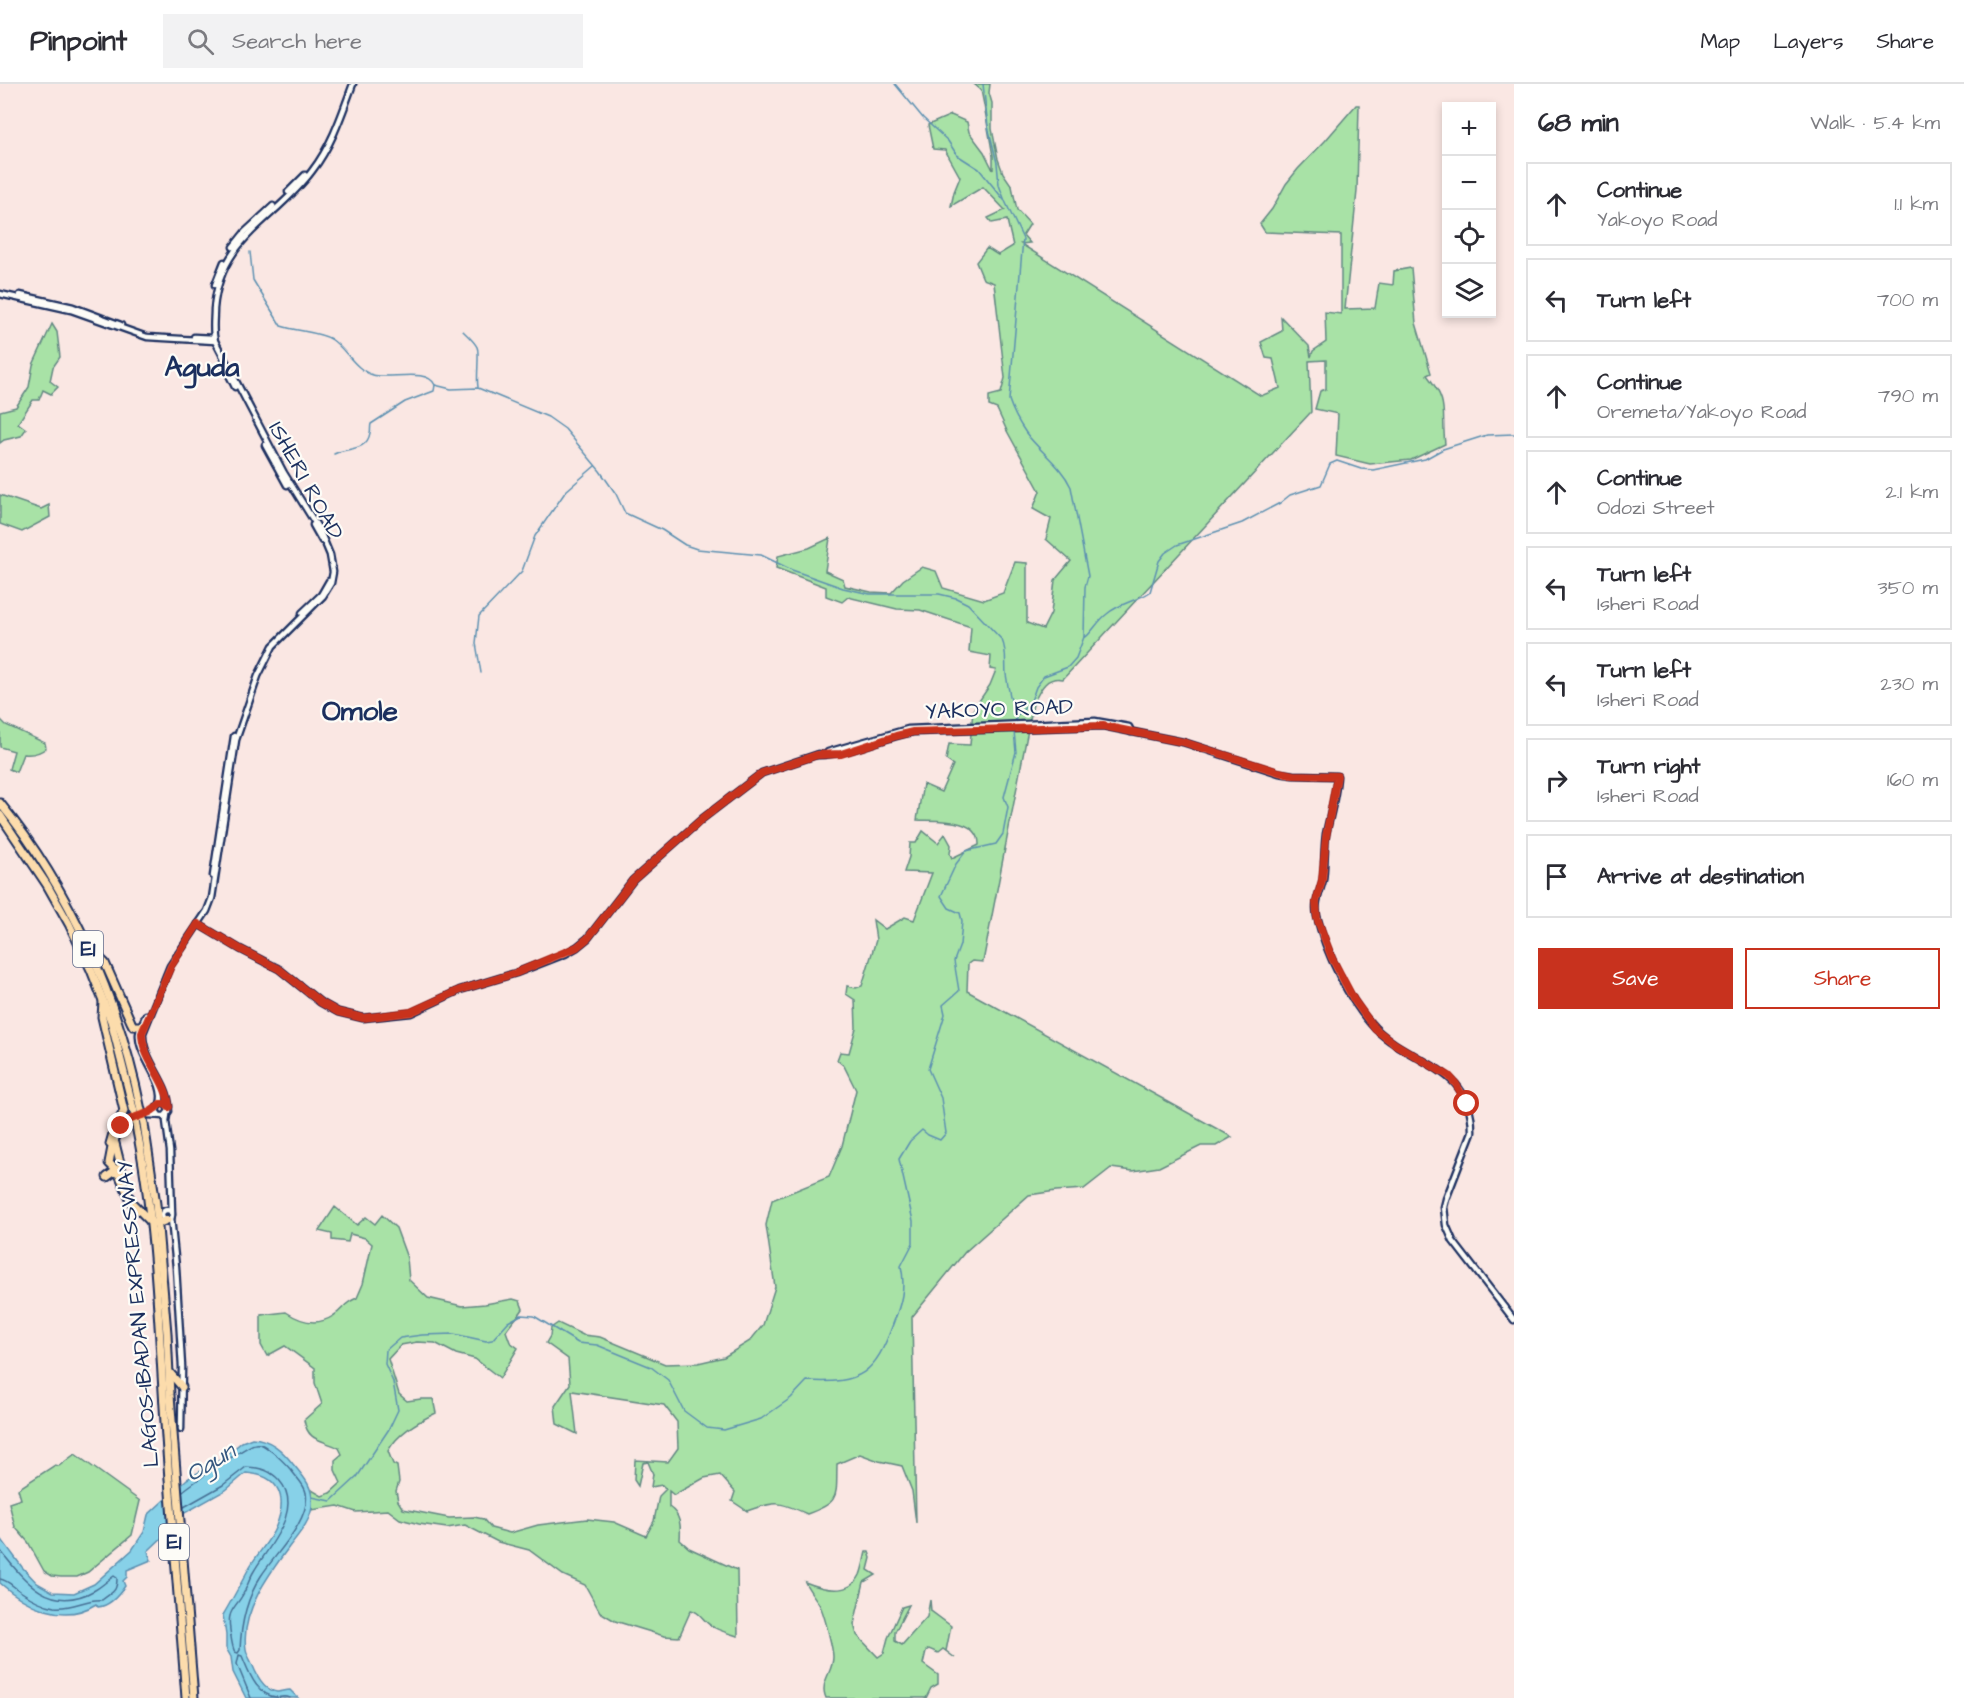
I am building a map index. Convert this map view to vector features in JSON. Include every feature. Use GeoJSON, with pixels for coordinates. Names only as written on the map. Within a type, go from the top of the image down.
{"type":"FeatureCollection","features":[{"type":"Feature","properties":{"kind":"highway","name":"LAGOS-IBADAN EXPRESSWAY"},"geometry":{"type":"LineString","coordinates":[[0,803],[41,861],[78,927],[108,993],[117,1020],[135,1113]]}},
{"type":"Feature","properties":{"kind":"highway","name":"LAGOS-IBADAN EXPRESSWAY"},"geometry":{"type":"LineString","coordinates":[[0,815],[52,894],[76,938],[111,1021],[140,1125],[156,1204],[154,1224],[160,1318],[188,1671],[194,1698]]}},
{"type":"Feature","properties":{"kind":"highway"},"geometry":{"type":"LineString","coordinates":[[86,945],[105,963],[132,1024],[135,1027],[141,1026]]}},
{"type":"Feature","properties":{"kind":"highway"},"geometry":{"type":"LineString","coordinates":[[103,999],[102,1017],[124,1111],[114,1130],[109,1163],[119,1174],[132,1203],[154,1224],[168,1214],[156,1204]]}},
{"type":"Feature","properties":{"kind":"highway","name":"LAGOS-IBADAN EXPRESSWAY"},"geometry":{"type":"LineString","coordinates":[[140,1125],[167,1333],[170,1395],[168,1413]]}},
{"type":"Feature","properties":{"kind":"highway"},"geometry":{"type":"LineString","coordinates":[[113,1141],[126,1184],[135,1202],[141,1208],[146,1204],[147,1192]]}},
{"type":"Feature","properties":{"kind":"highway"},"geometry":{"type":"LineString","coordinates":[[106,1177],[114,1172],[119,1174]]}},
{"type":"Feature","properties":{"kind":"highway"},"geometry":{"type":"LineString","coordinates":[[169,1372],[182,1389],[170,1395]]}},
{"type":"Feature","properties":{"kind":"highway","name":"LAGOS-IBADAN EXPRESSWAY"},"geometry":{"type":"LineString","coordinates":[[186,1698],[188,1671]]}},
{"type":"Feature","properties":{"kind":"main road","name":"ISHERI ROAD"},"geometry":{"type":"LineString","coordinates":[[330,583],[330,568],[323,545],[270,455],[217,351],[213,340],[213,327],[216,293],[230,258],[248,234],[307,176],[330,144],[352,84]]}},
{"type":"Feature","properties":{"kind":"main road"},"geometry":{"type":"LineString","coordinates":[[0,292],[79,309],[148,334],[213,340]]}},
{"type":"Feature","properties":{"kind":"main road"},"geometry":{"type":"LineString","coordinates":[[0,292],[71,310],[147,337],[213,340]]}},
{"type":"Feature","properties":{"kind":"main road"},"geometry":{"type":"LineString","coordinates":[[76,301],[79,309]]}},
{"type":"Feature","properties":{"kind":"main road"},"geometry":{"type":"LineString","coordinates":[[193,340],[207,343],[217,351]]}},
{"type":"Feature","properties":{"kind":"main road","name":"ISHERI ROAD"},"geometry":{"type":"LineString","coordinates":[[213,340],[284,474],[320,531],[330,555],[333,572],[330,583]]}},
{"type":"Feature","properties":{"kind":"main road"},"geometry":{"type":"LineString","coordinates":[[168,1214],[167,1115],[169,1107],[167,1095],[144,1044],[142,1033],[171,966],[210,905],[231,758],[239,728],[266,657],[282,636],[317,604],[330,583]]}},
{"type":"Feature","properties":{"kind":"main road","name":"YAKOYO ROAD"},"geometry":{"type":"LineString","coordinates":[[198,924],[279,969],[320,1002],[338,1012],[363,1018],[411,1012],[460,990],[516,973],[577,947],[593,932],[633,880],[702,819],[762,773],[908,729],[1115,723],[1129,727],[1131,732]]}},
{"type":"Feature","properties":{"kind":"main road"},"geometry":{"type":"LineString","coordinates":[[1095,724],[1183,742],[1279,772],[1293,775],[1337,776],[1326,837],[1322,880],[1316,902],[1319,925],[1340,976],[1375,1029],[1395,1044],[1449,1076],[1462,1094],[1472,1120],[1472,1132],[1446,1199],[1444,1207],[1446,1225],[1453,1241],[1514,1320]]}},
{"type":"Feature","properties":{"kind":"main road"},"geometry":{"type":"LineString","coordinates":[[181,1429],[182,1389],[176,1267],[168,1214],[167,1147],[158,1106],[162,1094],[150,1070],[139,1039],[141,1026],[168,965],[208,900],[228,782]]}},
{"type":"Feature","properties":{"kind":"main road"},"geometry":{"type":"LineString","coordinates":[[151,1113],[158,1106],[165,1104],[169,1107]]}},
{"type":"Feature","properties":{"kind":"main road"},"geometry":{"type":"LineString","coordinates":[[113,1141],[121,1126],[135,1113],[167,1115]]}},
{"type":"Feature","properties":{"kind":"main road"},"geometry":{"type":"LineString","coordinates":[[106,1177],[111,1165]]}},
{"type":"Feature","properties":{"kind":"green space"},"geometry":{"type":"Polygon","coordinates":[[[974,84],[990,84],[992,129],[998,159],[1003,173],[1012,186],[1017,210],[1030,224],[1023,235],[1030,243],[1021,244],[1261,396],[1280,388],[1273,359],[1266,358],[1261,342],[1282,331],[1281,317],[1309,346],[1311,357],[1313,351],[1326,342],[1325,312],[1341,314],[1341,235],[1265,232],[1260,224],[1298,169],[1356,105],[1359,105],[1357,191],[1345,309],[1375,308],[1379,283],[1393,285],[1394,271],[1411,268],[1416,323],[1431,373],[1427,375],[1442,401],[1445,444],[1411,460],[1370,464],[1336,456],[1338,414],[1315,409],[1320,391],[1326,389],[1326,360],[1309,361],[1311,412],[1063,679],[1047,682],[1041,689],[1033,704],[983,962],[972,961],[968,964],[967,991],[1232,1137],[1216,1146],[1201,1146],[1159,1167],[1133,1171],[1111,1168],[1084,1189],[1029,1195],[965,1252],[912,1317],[916,1523],[912,1491],[902,1466],[860,1454],[837,1464],[836,1491],[831,1502],[807,1514],[777,1504],[747,1511],[732,1501],[735,1492],[720,1475],[704,1478],[674,1495],[669,1491],[669,1507],[679,1521],[680,1540],[689,1548],[737,1570],[738,1636],[713,1627],[697,1612],[691,1610],[679,1637],[664,1636],[615,1621],[600,1612],[585,1585],[563,1575],[529,1550],[498,1542],[465,1525],[447,1528],[419,1524],[400,1519],[388,1510],[356,1512],[338,1506],[312,1510],[312,1490],[322,1496],[330,1493],[341,1483],[335,1470],[335,1460],[342,1454],[339,1448],[312,1436],[306,1427],[304,1420],[322,1404],[315,1383],[315,1368],[285,1346],[267,1356],[261,1345],[261,1315],[286,1312],[304,1320],[321,1321],[337,1314],[349,1302],[357,1298],[363,1284],[372,1244],[365,1238],[350,1234],[348,1242],[332,1240],[332,1234],[319,1231],[335,1207],[357,1225],[366,1217],[375,1224],[382,1215],[396,1228],[407,1258],[409,1280],[428,1298],[462,1306],[513,1299],[520,1301],[523,1309],[506,1331],[510,1342],[518,1348],[500,1378],[475,1359],[456,1354],[435,1343],[417,1342],[401,1345],[388,1359],[399,1394],[407,1401],[433,1399],[436,1413],[409,1429],[388,1451],[393,1464],[397,1466],[399,1482],[396,1491],[403,1509],[449,1518],[483,1519],[491,1528],[510,1533],[538,1525],[587,1519],[614,1522],[646,1536],[654,1521],[659,1496],[666,1489],[662,1485],[651,1487],[653,1474],[648,1462],[643,1463],[638,1486],[634,1480],[635,1460],[668,1462],[678,1448],[677,1422],[664,1405],[572,1391],[577,1434],[557,1424],[555,1406],[570,1384],[568,1359],[546,1343],[551,1328],[558,1323],[583,1335],[600,1337],[665,1364],[698,1363],[724,1357],[750,1341],[763,1325],[775,1287],[766,1225],[772,1200],[829,1177],[842,1146],[856,1090],[844,1066],[837,1060],[840,1052],[849,1053],[856,1028],[855,1000],[846,994],[847,986],[856,988],[862,986],[876,940],[873,920],[885,929],[905,917],[914,920],[932,873],[904,872],[909,857],[910,843],[916,843],[923,831],[938,843],[945,834],[951,845],[952,858],[979,845],[977,836],[965,825],[955,822],[917,820],[923,784],[941,792],[953,765],[946,760],[949,744],[970,745],[973,710],[990,685],[996,670],[990,669],[991,656],[969,652],[971,627],[920,610],[897,609],[848,597],[842,602],[826,596],[826,587],[776,568],[778,556],[809,548],[830,538],[825,571],[843,579],[845,586],[871,592],[891,593],[903,580],[922,567],[936,571],[943,588],[984,600],[1003,593],[1015,562],[1027,563],[1027,623],[1043,629],[1051,613],[1055,580],[1071,561],[1046,539],[1051,519],[1033,509],[1040,491],[997,409],[989,406],[989,396],[1001,393],[1005,378],[994,283],[983,279],[976,262],[987,248],[998,255],[1013,246],[1007,220],[992,223],[988,218],[1005,210],[983,187],[951,206],[960,177],[945,150],[933,149],[928,125],[951,115],[967,122],[969,132],[984,152],[993,170],[993,156],[981,90],[974,84]]]}},
{"type":"Feature","properties":{"kind":"green space"},"geometry":{"type":"Polygon","coordinates":[[[52,324],[57,332],[60,357],[53,367],[50,381],[58,387],[51,394],[43,390],[39,400],[33,400],[18,423],[26,429],[21,436],[0,443],[0,411],[16,407],[29,387],[33,365],[52,324]]]}},
{"type":"Feature","properties":{"kind":"green space"},"geometry":{"type":"Polygon","coordinates":[[[0,495],[41,509],[49,505],[50,517],[22,532],[0,524],[0,495]]]}},
{"type":"Feature","properties":{"kind":"green space"},"geometry":{"type":"Polygon","coordinates":[[[0,719],[6,725],[45,743],[46,748],[41,752],[23,754],[16,772],[9,769],[14,751],[0,747],[0,719]]]}},
{"type":"Feature","properties":{"kind":"green space"},"geometry":{"type":"Polygon","coordinates":[[[75,1454],[140,1501],[132,1535],[88,1572],[77,1577],[52,1576],[44,1571],[28,1542],[15,1527],[9,1503],[21,1499],[18,1489],[55,1465],[59,1466],[75,1454]]]}},
{"type":"Feature","properties":{"kind":"green space"},"geometry":{"type":"Polygon","coordinates":[[[866,1552],[869,1552],[871,1558],[868,1570],[876,1575],[864,1582],[854,1624],[857,1635],[878,1657],[884,1653],[902,1607],[909,1605],[895,1632],[895,1641],[902,1645],[927,1617],[930,1600],[931,1611],[951,1626],[946,1651],[955,1658],[943,1649],[938,1653],[929,1649],[926,1651],[923,1664],[938,1675],[938,1684],[931,1688],[926,1698],[826,1698],[824,1687],[832,1663],[832,1647],[822,1610],[805,1582],[827,1589],[842,1589],[849,1586],[860,1575],[866,1552]]]}},
{"type":"Feature","properties":{"kind":"water"},"geometry":{"type":"Polygon","coordinates":[[[252,1438],[270,1443],[284,1454],[305,1479],[312,1494],[309,1518],[265,1582],[252,1608],[245,1635],[247,1653],[262,1682],[272,1691],[290,1690],[298,1698],[246,1698],[233,1672],[231,1657],[226,1648],[223,1615],[251,1564],[267,1543],[280,1515],[278,1489],[266,1478],[246,1473],[226,1490],[181,1515],[169,1531],[148,1551],[151,1560],[127,1570],[127,1577],[123,1581],[125,1586],[106,1605],[98,1607],[96,1604],[71,1613],[58,1613],[21,1599],[0,1583],[0,1537],[37,1583],[53,1592],[74,1593],[94,1584],[132,1550],[144,1532],[148,1515],[187,1479],[220,1460],[242,1442],[252,1438]]]}},
{"type":"Feature","properties":{"kind":"waterway"},"geometry":{"type":"LineString","coordinates":[[895,84],[923,118],[948,141],[957,155],[979,169],[1004,200]]}},
{"type":"Feature","properties":{"kind":"waterway"},"geometry":{"type":"LineString","coordinates":[[983,84],[999,185],[1023,239],[1009,400],[1026,433],[1062,472],[1071,487],[1088,576],[1085,587],[1084,637]]}},
{"type":"Feature","properties":{"kind":"waterway"},"geometry":{"type":"LineString","coordinates":[[250,252],[253,280],[281,326],[331,339],[361,369],[373,375],[416,375],[431,380],[435,385],[451,389],[478,388],[548,417],[565,429],[600,471],[616,494],[625,513],[662,530],[685,545],[697,549],[761,555],[792,570],[843,588],[870,594],[939,594],[968,604],[1004,644],[1006,674],[1016,717]]}},
{"type":"Feature","properties":{"kind":"waterway"},"geometry":{"type":"LineString","coordinates":[[463,331],[478,350],[478,387]]}},
{"type":"Feature","properties":{"kind":"waterway"},"geometry":{"type":"LineString","coordinates":[[334,454],[365,443],[371,424],[405,402],[434,391],[435,385]]}},
{"type":"Feature","properties":{"kind":"waterway"},"geometry":{"type":"LineString","coordinates":[[1015,724],[1016,717],[1031,701],[1036,687],[1044,676],[1068,667],[1076,658],[1084,637],[1104,616],[1117,607],[1150,592],[1159,561],[1165,553],[1177,545],[1242,523],[1280,503],[1290,495],[1321,485],[1330,464],[1337,461],[1361,469],[1373,470],[1425,459],[1443,449],[1487,435],[1514,434]]}},
{"type":"Feature","properties":{"kind":"waterway"},"geometry":{"type":"LineString","coordinates":[[481,673],[476,643],[479,616],[522,571],[535,536],[566,491],[595,466]]}},
{"type":"Feature","properties":{"kind":"waterway"},"geometry":{"type":"LineString","coordinates":[[312,1497],[331,1501],[357,1477],[389,1429],[398,1410],[393,1382],[385,1364],[386,1350],[400,1338],[454,1334],[486,1341],[492,1340],[508,1322],[521,1315],[534,1316],[578,1343],[597,1345],[651,1367],[668,1380],[684,1411],[707,1428],[724,1430],[761,1419],[791,1398],[807,1381],[841,1380],[864,1372],[872,1365],[880,1354],[898,1310],[903,1289],[901,1266],[913,1243],[913,1221],[899,1159],[910,1141],[922,1130],[940,1140],[946,1133],[941,1098],[928,1069],[945,1014],[943,1005],[959,991],[954,961],[960,945],[962,921],[960,913],[949,908],[941,896],[956,864],[966,851],[996,844],[1003,834],[1008,807],[1004,797],[1016,752],[1014,731]]}},
{"type":"Feature","properties":{"kind":"district","name":"Aguda"},"geometry":{"type":"Point","coordinates":[202,366]}},
{"type":"Feature","properties":{"kind":"district","name":"Omole"},"geometry":{"type":"Point","coordinates":[360,710]}},
{"type":"Feature","properties":{"kind":"route"},"geometry":{"type":"LineString","coordinates":[[121,1126],[130,1118],[151,1113],[162,1103],[169,1107],[167,1095],[153,1067],[142,1033],[166,975],[178,952],[198,924],[279,969],[331,1010],[363,1018],[411,1012],[460,990],[516,973],[577,947],[588,938],[633,880],[702,819],[762,773],[817,755],[841,754],[913,732],[1074,726],[1103,726],[1183,742],[1270,770],[1293,775],[1337,776],[1326,837],[1322,880],[1316,902],[1317,918],[1332,958],[1354,1000],[1375,1029],[1395,1044],[1453,1079],[1467,1104]]}},
{"type":"Feature","properties":{"kind":"water label","name":"Ogun"},"geometry":{"type":"Point","coordinates":[210,1462]}}]}
